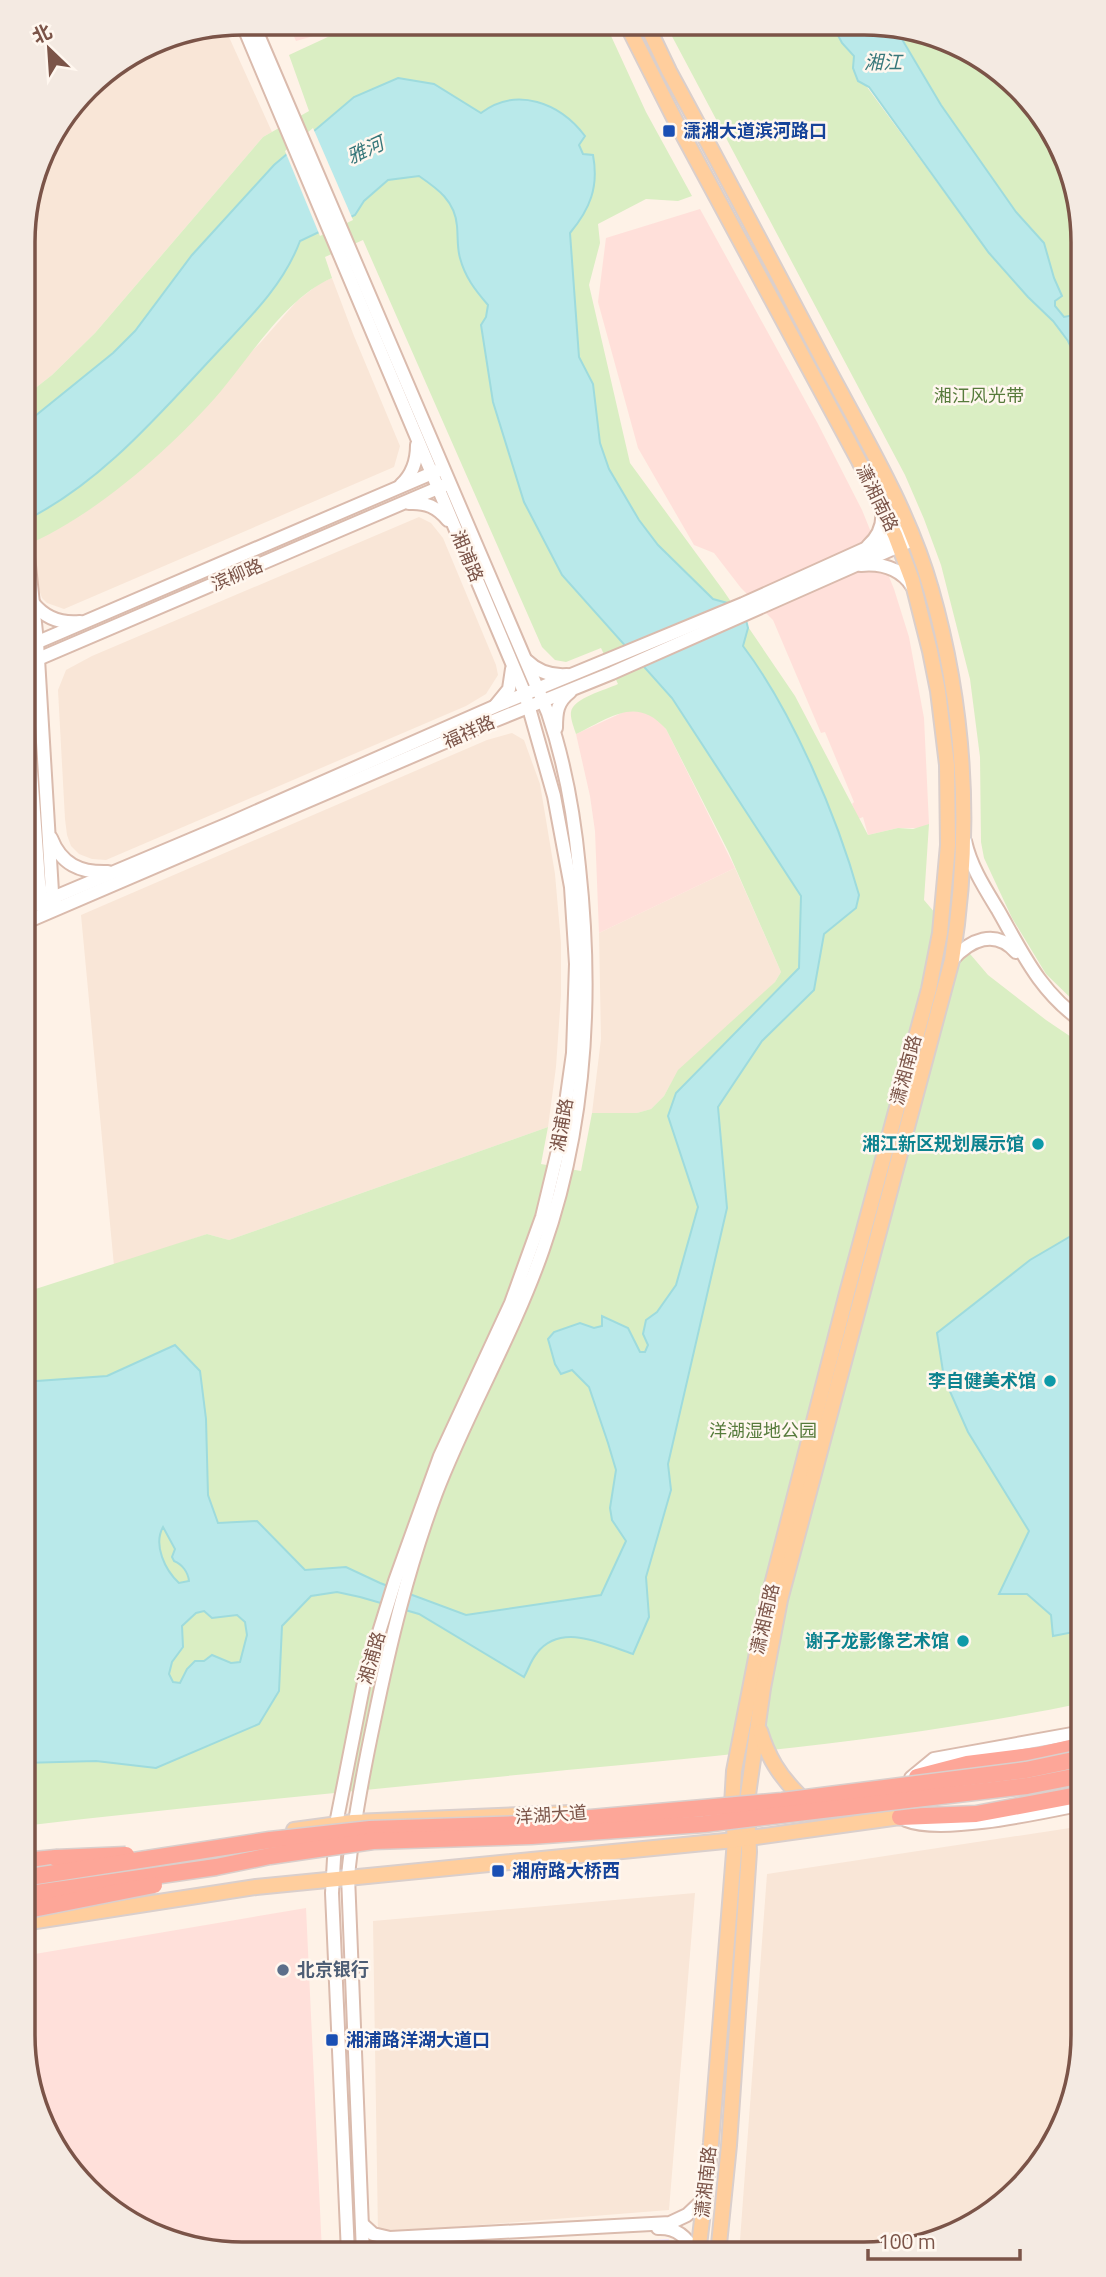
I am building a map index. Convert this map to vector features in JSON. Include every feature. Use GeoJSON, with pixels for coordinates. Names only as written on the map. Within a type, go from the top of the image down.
{"type":"FeatureCollection","features":[{"type":"Feature","properties":{"kind":"highway"},"geometry":{"type":"LineString","coordinates":[[911,1778],[932,1775],[967,1764],[1039,1755],[1071,1748]]}},
{"type":"Feature","properties":{"kind":"highway","name":"洋湖大道"},"geometry":{"type":"LineString","coordinates":[[35,1876],[223,1847],[370,1829],[523,1824],[782,1801],[1026,1770],[1071,1761]]}},
{"type":"Feature","properties":{"kind":"highway","name":"洋湖大道"},"geometry":{"type":"LineString","coordinates":[[35,1893],[373,1842],[531,1836],[704,1824],[1014,1788],[1071,1777]]}},
{"type":"Feature","properties":{"kind":"highway"},"geometry":{"type":"LineString","coordinates":[[900,1817],[976,1814],[1071,1796]]}},
{"type":"Feature","properties":{"kind":"highway"},"geometry":{"type":"LineString","coordinates":[[35,1860],[177,1853],[223,1847]]}},
{"type":"Feature","properties":{"kind":"highway"},"geometry":{"type":"LineString","coordinates":[[35,1909],[181,1880],[216,1867]]}},
{"type":"Feature","properties":{"kind":"main road","name":"湘浦路"},"geometry":{"type":"LineString","coordinates":[[248,35],[287,115],[444,468],[444,486],[456,531],[516,656],[540,695],[558,742],[575,825],[586,929],[584,1046],[576,1118],[563,1182],[543,1250],[522,1306],[456,1446],[400,1583]]}},
{"type":"Feature","properties":{"kind":"main road","name":"湘浦路"},"geometry":{"type":"LineString","coordinates":[[257,35],[287,115]]}},
{"type":"Feature","properties":{"kind":"main road","name":"潇湘南路"},"geometry":{"type":"LineString","coordinates":[[632,35],[859,461],[897,541],[916,593],[938,691],[947,765],[948,845],[940,933],[929,989],[765,1612],[733,1772],[742,1838],[729,2145],[719,2242]]}},
{"type":"Feature","properties":{"kind":"main road","name":"潇湘南路"},"geometry":{"type":"LineString","coordinates":[[652,35],[880,466],[911,534],[931,587],[955,693],[964,794],[962,878],[952,960],[780,1600],[758,1726],[739,1803]]}},
{"type":"Feature","properties":{"kind":"main road","name":"湘浦路"},"geometry":{"type":"LineString","coordinates":[[346,252],[367,323],[414,435],[431,474],[444,486],[516,656],[562,834],[575,927],[573,1053],[561,1138],[542,1217],[520,1280],[440,1456],[400,1583],[389,1620],[353,1822],[348,1876],[363,2242]]}},
{"type":"Feature","properties":{"kind":"main road"},"geometry":{"type":"LineString","coordinates":[[396,489],[408,477],[415,463],[417,445],[414,435]]}},
{"type":"Feature","properties":{"kind":"main road","name":"滨柳路"},"geometry":{"type":"LineString","coordinates":[[37,642],[444,468]]}},
{"type":"Feature","properties":{"kind":"main road","name":"滨柳路"},"geometry":{"type":"LineString","coordinates":[[35,661],[444,486]]}},
{"type":"Feature","properties":{"kind":"main road"},"geometry":{"type":"LineString","coordinates":[[402,504],[422,503],[431,506],[446,517],[456,531]]}},
{"type":"Feature","properties":{"kind":"main road"},"geometry":{"type":"LineString","coordinates":[[860,551],[870,545],[880,532],[883,514],[879,503]]}},
{"type":"Feature","properties":{"kind":"main road","name":"福祥路"},"geometry":{"type":"LineString","coordinates":[[540,695],[582,685],[608,668],[747,608],[844,570],[911,534]]}},
{"type":"Feature","properties":{"kind":"main road","name":"福祥路"},"geometry":{"type":"LineString","coordinates":[[747,608],[860,551],[897,541]]}},
{"type":"Feature","properties":{"kind":"main road"},"geometry":{"type":"LineString","coordinates":[[844,570],[871,564],[892,568],[907,579],[916,593]]}},
{"type":"Feature","properties":{"kind":"main road"},"geometry":{"type":"LineString","coordinates":[[35,606],[51,619],[75,623],[87,621]]}},
{"type":"Feature","properties":{"kind":"main road"},"geometry":{"type":"LineString","coordinates":[[35,622],[48,822],[49,906]]}},
{"type":"Feature","properties":{"kind":"main road"},"geometry":{"type":"LineString","coordinates":[[40,705],[44,673],[60,654],[77,643]]}},
{"type":"Feature","properties":{"kind":"main road"},"geometry":{"type":"LineString","coordinates":[[539,740],[535,731],[522,720],[494,714],[509,689],[516,656],[549,674],[559,676],[582,672]]}},
{"type":"Feature","properties":{"kind":"main road","name":"福祥路"},"geometry":{"type":"LineString","coordinates":[[35,916],[115,872],[527,701],[582,672],[608,668]]}},
{"type":"Feature","properties":{"kind":"main road"},"geometry":{"type":"LineString","coordinates":[[558,742],[558,706],[562,698],[582,685]]}},
{"type":"Feature","properties":{"kind":"main road","name":"福祥路"},"geometry":{"type":"LineString","coordinates":[[35,908],[49,906],[494,714]]}},
{"type":"Feature","properties":{"kind":"main road"},"geometry":{"type":"LineString","coordinates":[[48,822],[54,845],[70,865],[82,871],[115,872]]}},
{"type":"Feature","properties":{"kind":"main road"},"geometry":{"type":"LineString","coordinates":[[35,831],[37,856],[49,906]]}},
{"type":"Feature","properties":{"kind":"main road"},"geometry":{"type":"LineString","coordinates":[[964,832],[977,876],[1020,952],[1039,981],[1071,1014]]}},
{"type":"Feature","properties":{"kind":"main road"},"geometry":{"type":"LineString","coordinates":[[35,863],[37,856]]}},
{"type":"Feature","properties":{"kind":"main road"},"geometry":{"type":"LineString","coordinates":[[952,960],[976,940],[995,938],[1006,943],[1020,957],[1032,978],[1051,1001],[1071,1016]]}},
{"type":"Feature","properties":{"kind":"main road","name":"湘浦路"},"geometry":{"type":"LineString","coordinates":[[348,2242],[332,1878],[336,1824],[365,1676],[389,1620]]}},
{"type":"Feature","properties":{"kind":"main road"},"geometry":{"type":"LineString","coordinates":[[758,1726],[766,1753],[779,1775],[798,1794]]}},
{"type":"Feature","properties":{"kind":"main road"},"geometry":{"type":"LineString","coordinates":[[35,1868],[353,1822],[739,1803],[911,1778],[934,1759],[1071,1734]]}},
{"type":"Feature","properties":{"kind":"main road"},"geometry":{"type":"LineString","coordinates":[[35,1921],[256,1887],[348,1876],[536,1860],[742,1838],[900,1817],[912,1823],[951,1825],[1071,1806]]}},
{"type":"Feature","properties":{"kind":"main road","name":"潇湘南路"},"geometry":{"type":"LineString","coordinates":[[699,2242],[742,1838]]}},
{"type":"Feature","properties":{"kind":"main road"},"geometry":{"type":"LineString","coordinates":[[362,2224],[373,2234],[390,2238],[670,2223],[687,2215],[705,2199]]}},
{"type":"Feature","properties":{"kind":"main road"},"geometry":{"type":"LineString","coordinates":[[409,2242],[667,2228],[682,2235],[688,2242]]}},
{"type":"Feature","properties":{"kind":"shaded area"},"geometry":{"type":"Polygon","coordinates":[[[228,35],[272,132],[263,137],[95,333],[35,388],[35,229],[42,189],[56,151],[78,116],[96,96],[127,70],[151,56],[189,42],[228,35]]]}},
{"type":"Feature","properties":{"kind":"shaded area"},"geometry":{"type":"Polygon","coordinates":[[[293,35],[317,35],[296,41],[293,35]]]}},
{"type":"Feature","properties":{"kind":"shaded area"},"geometry":{"type":"Polygon","coordinates":[[[700,209],[862,510],[894,589],[909,637],[924,718],[929,824],[921,828],[898,828],[868,835],[863,817],[858,819],[852,804],[854,802],[825,732],[821,733],[773,620],[741,588],[714,553],[694,545],[638,448],[598,302],[606,238],[700,209]]]}},
{"type":"Feature","properties":{"kind":"shaded area"},"geometry":{"type":"Polygon","coordinates":[[[332,278],[400,446],[394,467],[64,609],[47,603],[38,587],[35,541],[73,520],[114,490],[261,342],[297,301],[320,283],[332,278]]]}},
{"type":"Feature","properties":{"kind":"shaded area"},"geometry":{"type":"Polygon","coordinates":[[[419,517],[431,523],[443,538],[496,665],[498,675],[486,694],[466,706],[106,860],[79,854],[71,846],[65,819],[58,690],[66,670],[92,656],[419,517]]]}},
{"type":"Feature","properties":{"kind":"shaded area"},"geometry":{"type":"Polygon","coordinates":[[[628,710],[642,711],[656,718],[666,729],[735,868],[599,933],[595,831],[576,734],[628,710]]]}},
{"type":"Feature","properties":{"kind":"shaded area"},"geometry":{"type":"Polygon","coordinates":[[[512,733],[524,740],[540,784],[555,874],[561,943],[561,995],[548,1127],[229,1240],[207,1234],[114,1266],[81,915],[487,740],[512,733]]]}},
{"type":"Feature","properties":{"kind":"shaded area"},"geometry":{"type":"Polygon","coordinates":[[[735,868],[781,972],[775,982],[673,1080],[664,1096],[651,1109],[637,1113],[592,1113],[601,1039],[599,933],[735,868]]]}},
{"type":"Feature","properties":{"kind":"shaded area"},"geometry":{"type":"Polygon","coordinates":[[[1071,1828],[1071,2048],[1064,2088],[1055,2114],[1028,2161],[1010,2181],[979,2207],[930,2231],[891,2240],[740,2242],[767,1874],[1071,1828]]]}},
{"type":"Feature","properties":{"kind":"shaded area"},"geometry":{"type":"Polygon","coordinates":[[[695,1893],[669,2210],[378,2233],[373,1921],[695,1893]]]}},
{"type":"Feature","properties":{"kind":"shaded area"},"geometry":{"type":"Polygon","coordinates":[[[306,1908],[321,2242],[242,2242],[189,2235],[139,2214],[106,2191],[86,2171],[56,2126],[39,2075],[35,2035],[35,1954],[306,1908]]]}},
{"type":"Feature","properties":{"kind":"shaded area"},"geometry":{"type":"Polygon","coordinates":[[[669,2239],[669,2242],[620,2242],[669,2239]]]}},
{"type":"Feature","properties":{"kind":"green space","name":"洋湖湿地公园"},"geometry":{"type":"Polygon","coordinates":[[[332,35],[611,35],[646,112],[692,196],[678,201],[646,199],[598,224],[600,243],[589,285],[630,463],[723,590],[795,696],[868,835],[929,824],[924,900],[988,975],[1071,1037],[1071,1705],[955,1726],[826,1744],[35,1825],[35,1289],[207,1234],[229,1240],[548,1127],[541,1164],[581,1171],[592,1113],[637,1113],[651,1109],[664,1096],[678,1070],[775,982],[781,972],[728,851],[666,729],[644,713],[633,711],[612,716],[576,734],[571,717],[573,707],[584,699],[618,684],[601,648],[566,662],[555,660],[542,647],[363,240],[325,257],[332,278],[300,298],[285,312],[221,391],[180,435],[104,499],[77,518],[35,541],[35,388],[95,333],[263,137],[309,111],[289,55],[332,35]]]}},
{"type":"Feature","properties":{"kind":"green space","name":"湘江风光带"},"geometry":{"type":"Polygon","coordinates":[[[671,35],[838,35],[854,56],[853,68],[989,253],[1053,321],[1071,347],[1071,998],[1046,974],[1012,918],[984,858],[981,842],[980,757],[970,679],[941,565],[905,475],[671,35]]]}},
{"type":"Feature","properties":{"kind":"green space"},"geometry":{"type":"Polygon","coordinates":[[[903,40],[930,46],[979,70],[1020,106],[1036,127],[1060,176],[1069,215],[1071,316],[1064,317],[1055,306],[1055,301],[1062,296],[1044,243],[1016,212],[941,105],[903,40]]]}},
{"type":"Feature","properties":{"kind":"water","name":"湘江"},"geometry":{"type":"Polygon","coordinates":[[[838,35],[903,39],[941,105],[1016,212],[1044,243],[1062,296],[1055,301],[1055,306],[1064,317],[1071,316],[1071,347],[1053,321],[989,253],[869,87],[858,81],[853,68],[854,56],[838,35]]]}},
{"type":"Feature","properties":{"kind":"water","name":"雅河"},"geometry":{"type":"Polygon","coordinates":[[[398,78],[434,84],[481,113],[509,101],[537,102],[563,115],[585,136],[579,145],[583,154],[593,155],[594,187],[588,206],[570,233],[579,357],[593,384],[600,443],[609,469],[639,520],[658,545],[713,599],[731,604],[746,620],[748,628],[743,646],[779,701],[811,765],[850,864],[859,895],[856,908],[824,934],[814,990],[762,1041],[718,1107],[727,1208],[668,1464],[671,1490],[646,1577],[649,1617],[633,1654],[583,1638],[558,1639],[537,1653],[524,1677],[419,1614],[337,1592],[311,1596],[282,1626],[279,1691],[259,1724],[156,1768],[96,1761],[35,1763],[35,1381],[107,1376],[175,1345],[200,1371],[206,1419],[208,1495],[218,1523],[257,1521],[305,1570],[346,1567],[380,1583],[466,1615],[601,1595],[626,1541],[612,1520],[610,1508],[616,1470],[589,1387],[572,1370],[561,1374],[555,1364],[548,1339],[554,1332],[580,1323],[594,1328],[602,1326],[602,1316],[628,1328],[640,1352],[645,1352],[648,1345],[643,1334],[646,1320],[657,1312],[676,1285],[698,1207],[668,1116],[676,1093],[799,968],[801,896],[672,698],[562,575],[524,502],[493,402],[481,325],[488,305],[471,283],[462,265],[453,209],[439,191],[419,176],[388,180],[364,201],[355,215],[300,241],[283,275],[261,305],[146,427],[101,470],[77,489],[35,515],[35,416],[113,353],[135,331],[192,255],[274,165],[354,97],[398,78]],[[163,1527],[159,1542],[165,1564],[179,1583],[189,1581],[184,1569],[172,1557],[175,1549],[163,1527]],[[204,1611],[196,1613],[182,1626],[183,1647],[172,1662],[169,1674],[173,1682],[180,1683],[187,1669],[195,1661],[204,1661],[212,1655],[231,1663],[240,1662],[247,1635],[245,1622],[237,1615],[212,1618],[204,1611]]]}},
{"type":"Feature","properties":{"kind":"water"},"geometry":{"type":"Polygon","coordinates":[[[1071,1236],[1071,1633],[1053,1636],[1051,1615],[1027,1594],[999,1594],[1029,1531],[968,1432],[944,1378],[937,1333],[1030,1260],[1071,1236]]]}},
{"type":"Feature","properties":{"kind":"pier"},"geometry":{"type":"Polygon","coordinates":[[[313,128],[353,220],[320,236],[285,151],[313,128]]]}},
{"type":"Feature","properties":{"kind":"place","name":"潇湘大道滨河路口"},"geometry":{"type":"Point","coordinates":[669,131]}},
{"type":"Feature","properties":{"kind":"place","name":"湘江新区规划展示馆"},"geometry":{"type":"Point","coordinates":[1038,1144]}},
{"type":"Feature","properties":{"kind":"place","name":"李自健美术馆"},"geometry":{"type":"Point","coordinates":[1050,1381]}},
{"type":"Feature","properties":{"kind":"place","name":"谢子龙影像艺术馆"},"geometry":{"type":"Point","coordinates":[963,1641]}},
{"type":"Feature","properties":{"kind":"place","name":"湘府路大桥西"},"geometry":{"type":"Point","coordinates":[498,1871]}},
{"type":"Feature","properties":{"kind":"place","name":"北京银行"},"geometry":{"type":"Point","coordinates":[283,1970]}},
{"type":"Feature","properties":{"kind":"place","name":"湘浦路洋湖大道口"},"geometry":{"type":"Point","coordinates":[332,2040]}}]}
